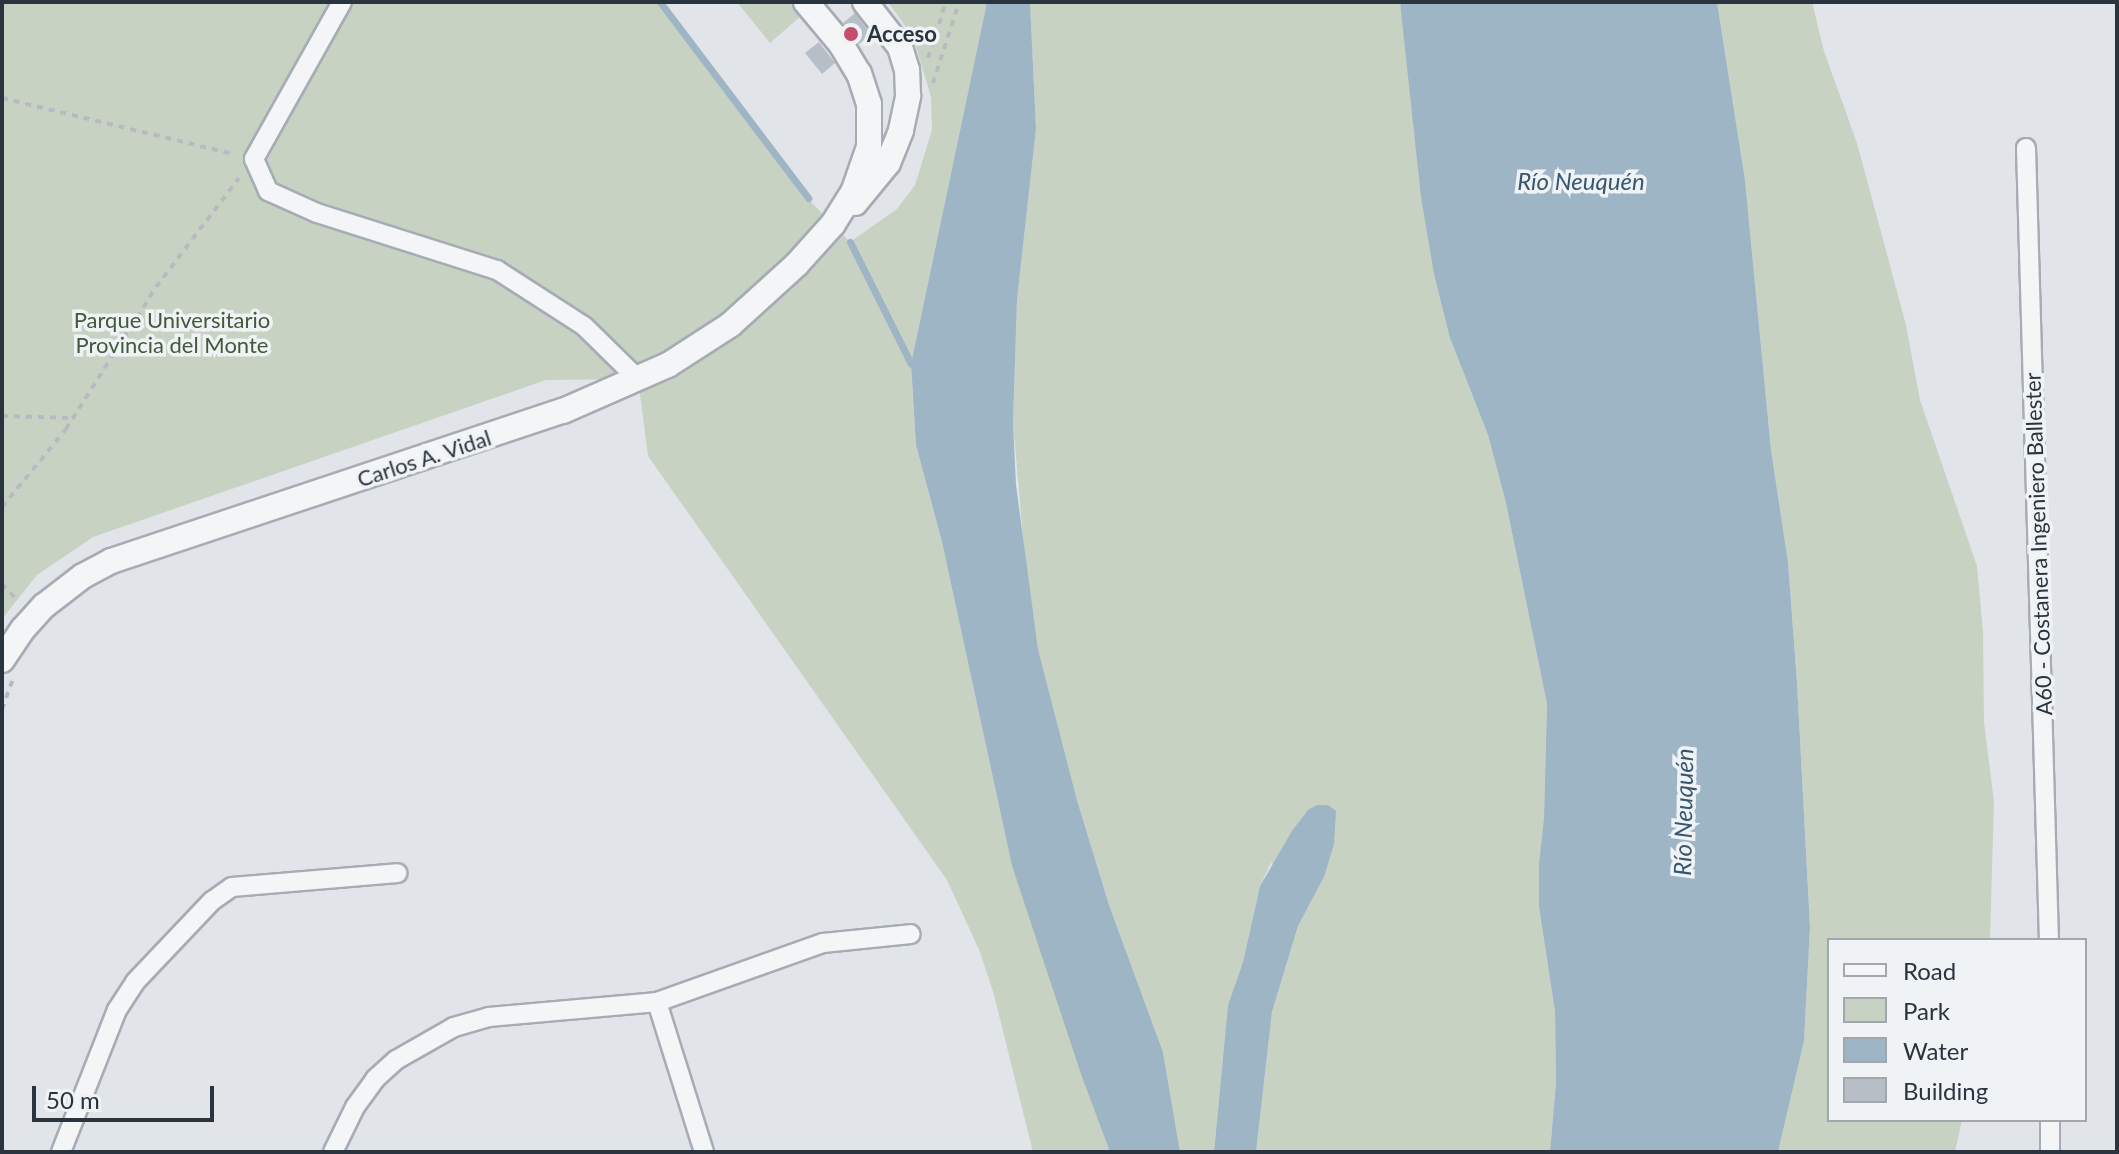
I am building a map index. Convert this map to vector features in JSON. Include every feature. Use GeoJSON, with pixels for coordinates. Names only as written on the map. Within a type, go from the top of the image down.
{"type":"FeatureCollection","features":[{"type":"Feature","properties":{"kind":"street"},"geometry":{"type":"LineString","coordinates":[[342,2],[254,159],[268,191],[317,213],[497,270],[584,326],[638,379]]}},
{"type":"Feature","properties":{"kind":"street"},"geometry":{"type":"LineString","coordinates":[[806,2],[851,59],[869,104],[870,133],[865,162],[854,190],[833,224]]}},
{"type":"Feature","properties":{"kind":"street"},"geometry":{"type":"LineString","coordinates":[[833,224],[868,190],[888,163],[919,93],[900,47],[865,2]]}},
{"type":"Feature","properties":{"kind":"street","name":"A60 - Costanera Ingeniero Ballester"},"geometry":{"type":"LineString","coordinates":[[2026,148],[2049,938]]}},
{"type":"Feature","properties":{"kind":"street","name":"Carlos A. Vidal"},"geometry":{"type":"LineString","coordinates":[[2,660],[44,606],[83,576],[111,561],[508,431],[638,379],[719,334],[797,264],[833,224]]}},
{"type":"Feature","properties":{"kind":"street"},"geometry":{"type":"LineString","coordinates":[[61,1152],[117,1010],[135,982],[212,901],[232,887],[397,873]]}},
{"type":"Feature","properties":{"kind":"street"},"geometry":{"type":"LineString","coordinates":[[333,1152],[355,1107],[375,1079],[396,1060],[454,1027],[489,1017],[657,1002],[823,943],[911,934]]}},
{"type":"Feature","properties":{"kind":"street"},"geometry":{"type":"LineString","coordinates":[[657,1002],[704,1152]]}},
{"type":"Feature","properties":{"kind":"street"},"geometry":{"type":"LineString","coordinates":[[2050,1122],[2050,1152]]}},
{"type":"Feature","properties":{"kind":"path"},"geometry":{"type":"LineString","coordinates":[[919,93],[946,2]]}},
{"type":"Feature","properties":{"kind":"path"},"geometry":{"type":"LineString","coordinates":[[919,93],[949,44],[959,2]]}},
{"type":"Feature","properties":{"kind":"path"},"geometry":{"type":"LineString","coordinates":[[2,98],[254,159],[156,287],[74,418],[2,507]]}},
{"type":"Feature","properties":{"kind":"path"},"geometry":{"type":"LineString","coordinates":[[2,416],[74,418]]}},
{"type":"Feature","properties":{"kind":"green space","name":"Parque Universitario Provincia del Monte"},"geometry":{"type":"Polygon","coordinates":[[[2,2],[660,2],[807,198],[850,242],[897,209],[915,185],[932,130],[931,97],[913,37],[888,2],[987,2],[911,364],[916,445],[942,542],[1012,866],[1110,1152],[1033,1152],[994,995],[980,952],[947,880],[648,456],[638,379],[546,380],[93,537],[37,575],[2,619],[2,2]]]}},
{"type":"Feature","properties":{"kind":"green space"},"geometry":{"type":"Polygon","coordinates":[[[737,2],[817,2],[770,43],[737,2]]]}},
{"type":"Feature","properties":{"kind":"green space"},"geometry":{"type":"Polygon","coordinates":[[[1030,2],[1400,2],[1450,338],[1488,435],[1506,503],[1547,704],[1539,907],[1555,1012],[1556,1082],[1550,1152],[1256,1152],[1272,1012],[1298,926],[1324,877],[1271,863],[1260,886],[1243,962],[1228,1005],[1214,1152],[1180,1152],[1163,1052],[1109,905],[1077,800],[1038,649],[1025,560],[1013,423],[1017,300],[1036,129],[1030,2]]]}},
{"type":"Feature","properties":{"kind":"green space"},"geometry":{"type":"Polygon","coordinates":[[[1717,2],[1812,2],[1824,51],[1857,143],[1906,325],[1920,400],[1977,566],[1983,632],[1984,722],[1994,802],[1990,938],[1827,938],[1827,1122],[1962,1122],[1955,1152],[1778,1152],[1804,1041],[1810,927],[1788,562],[1771,450],[1745,180],[1717,2]]]}},
{"type":"Feature","properties":{"kind":"water"},"geometry":{"type":"Polygon","coordinates":[[[987,2],[1030,2],[1036,129],[1017,300],[1013,423],[1016,485],[1038,649],[1077,800],[1109,905],[1163,1052],[1180,1152],[1110,1152],[1012,866],[942,542],[916,445],[911,364],[987,2]]]}},
{"type":"Feature","properties":{"kind":"water","name":"Río Neuquén"},"geometry":{"type":"Polygon","coordinates":[[[1400,2],[1717,2],[1745,180],[1771,450],[1788,562],[1810,927],[1804,1041],[1778,1152],[1550,1152],[1556,1082],[1555,1012],[1539,907],[1547,704],[1506,503],[1488,435],[1450,338],[1434,274],[1421,197],[1400,2]]]}},
{"type":"Feature","properties":{"kind":"water"},"geometry":{"type":"Polygon","coordinates":[[[1317,805],[1328,805],[1336,811],[1334,844],[1324,877],[1298,926],[1272,1012],[1256,1152],[1214,1152],[1228,1005],[1243,962],[1260,886],[1292,831],[1308,810],[1317,805]]]}},
{"type":"Feature","properties":{"kind":"building"},"geometry":{"type":"Polygon","coordinates":[[[855,13],[871,35],[859,44],[843,23],[855,13]]]}},
{"type":"Feature","properties":{"kind":"building"},"geometry":{"type":"Polygon","coordinates":[[[819,42],[835,63],[822,74],[805,53],[819,42]]]}},
{"type":"Feature","properties":{"kind":"waterway"},"geometry":{"type":"LineString","coordinates":[[660,2],[808,198]]}},
{"type":"Feature","properties":{"kind":"waterway"},"geometry":{"type":"LineString","coordinates":[[850,242],[911,364]]}},
{"type":"Feature","properties":{"kind":"place","name":"Acceso"},"geometry":{"type":"Point","coordinates":[851,34]}}]}
